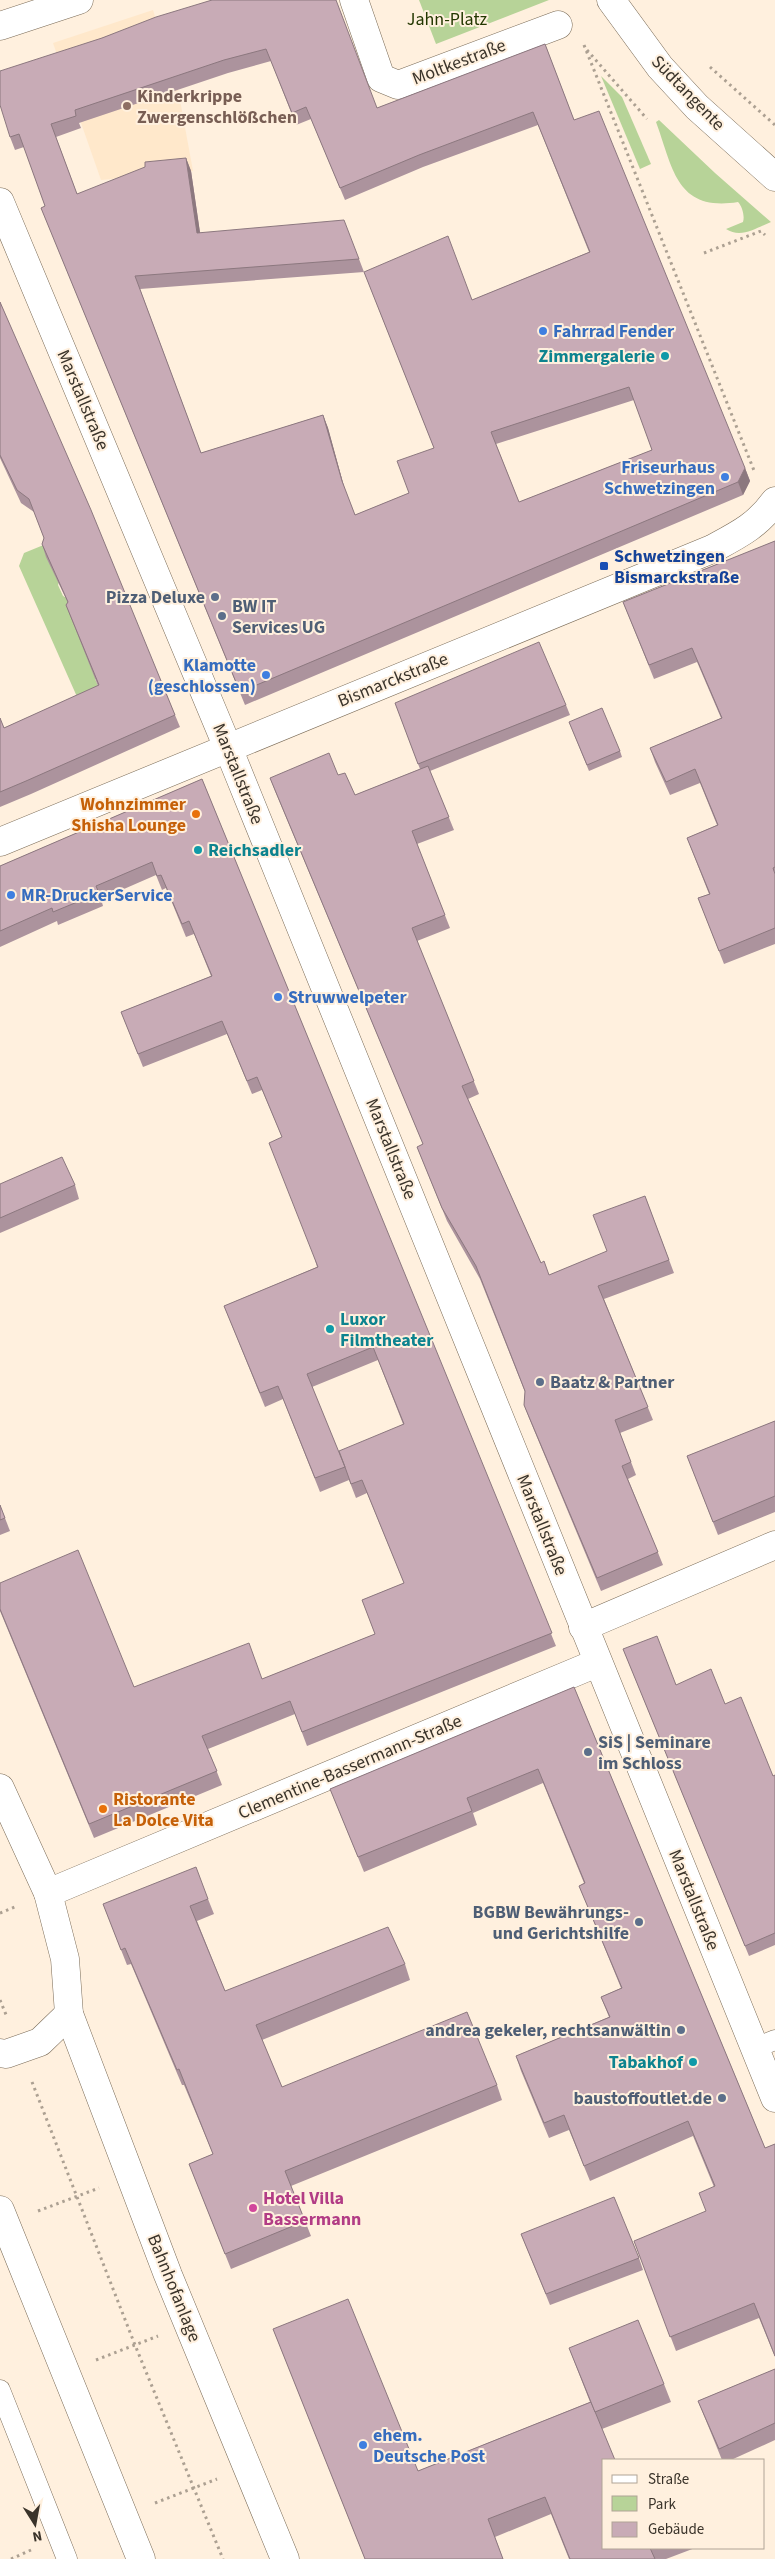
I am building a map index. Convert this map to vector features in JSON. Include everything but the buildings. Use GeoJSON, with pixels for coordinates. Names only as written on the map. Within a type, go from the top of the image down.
{"type":"FeatureCollection","features":[{"type":"Feature","properties":{"kind":"street"},"geometry":{"type":"LineString","coordinates":[[0,26],[79,0]]}},
{"type":"Feature","properties":{"kind":"street","name":"Moltkestraße"},"geometry":{"type":"LineString","coordinates":[[354,0],[381,78],[398,85],[558,25]]}},
{"type":"Feature","properties":{"kind":"street","name":"Südtangente"},"geometry":{"type":"LineString","coordinates":[[611,0],[660,67],[697,107],[775,177]]}},
{"type":"Feature","properties":{"kind":"street","name":"Marstallstraße"},"geometry":{"type":"LineString","coordinates":[[0,202],[227,748],[582,1627],[765,2044],[775,2098]]}},
{"type":"Feature","properties":{"kind":"street","name":"Bismarckstraße"},"geometry":{"type":"LineString","coordinates":[[0,842],[712,549],[746,531],[762,518],[775,501]]}},
{"type":"Feature","properties":{"kind":"street"},"geometry":{"type":"LineString","coordinates":[[582,1627],[775,1545]]}},
{"type":"Feature","properties":{"kind":"street","name":"Clementine-Bassermann-Straße"},"geometry":{"type":"LineString","coordinates":[[48,1893],[597,1663]]}},
{"type":"Feature","properties":{"kind":"street","name":"Bahnhofanlage"},"geometry":{"type":"LineString","coordinates":[[1,1792],[48,1893],[66,1959],[69,2014],[189,2324],[285,2559]]}},
{"type":"Feature","properties":{"kind":"street"},"geometry":{"type":"LineString","coordinates":[[10,2051],[40,2042],[69,2014]]}},
{"type":"Feature","properties":{"kind":"street"},"geometry":{"type":"LineString","coordinates":[[2,2217],[141,2559]]}},
{"type":"Feature","properties":{"kind":"lane"},"geometry":{"type":"LineString","coordinates":[[0,2390],[67,2559]]}},
{"type":"Feature","properties":{"kind":"path"},"geometry":{"type":"LineString","coordinates":[[647,119],[585,47],[758,481],[775,501]]}},
{"type":"Feature","properties":{"kind":"path"},"geometry":{"type":"LineString","coordinates":[[705,62],[775,125]]}},
{"type":"Feature","properties":{"kind":"path"},"geometry":{"type":"LineString","coordinates":[[704,252],[761,231],[765,235]]}},
{"type":"Feature","properties":{"kind":"path"},"geometry":{"type":"LineString","coordinates":[[0,2000],[10,2051],[77,2197],[135,2345],[223,2559]]}},
{"type":"Feature","properties":{"kind":"path"},"geometry":{"type":"LineString","coordinates":[[2,2217],[77,2197],[130,2175]]}},
{"type":"Feature","properties":{"kind":"path"},"geometry":{"type":"LineString","coordinates":[[65,2372],[189,2324]]}},
{"type":"Feature","properties":{"kind":"path"},"geometry":{"type":"LineString","coordinates":[[123,2515],[248,2467]]}},
{"type":"Feature","properties":{"kind":"path"},"geometry":{"type":"LineString","coordinates":[[11,2559],[39,2547]]}},
{"type":"Feature","properties":{"kind":"shaded area","name":"Kinderkrippe Zwergenschlößchen"},"geometry":{"type":"Polygon","coordinates":[[[153,10],[178,89],[193,171],[101,180],[53,43],[153,10]]]}},
{"type":"Feature","properties":{"kind":"green space","name":"Jahn-Platz"},"geometry":{"type":"Polygon","coordinates":[[[419,0],[549,0],[436,44],[419,0]]]}},
{"type":"Feature","properties":{"kind":"green space"},"geometry":{"type":"Polygon","coordinates":[[[601,76],[622,97],[651,164],[640,169],[601,76]]]}},
{"type":"Feature","properties":{"kind":"green space"},"geometry":{"type":"Polygon","coordinates":[[[659,120],[771,222],[743,233],[732,232],[726,229],[744,220],[742,209],[738,202],[717,203],[701,200],[689,193],[680,183],[673,170],[656,122],[659,120]]]}},
{"type":"Feature","properties":{"kind":"green space"},"geometry":{"type":"Polygon","coordinates":[[[46,544],[60,579],[58,585],[63,596],[69,599],[75,628],[82,630],[86,642],[84,649],[98,672],[95,679],[99,688],[82,708],[19,566],[24,553],[46,544]]]}},
{"type":"Feature","properties":{"kind":"place","name":"Kinderkrippe Zwergenschlößchen"},"geometry":{"type":"Point","coordinates":[127,106]}},
{"type":"Feature","properties":{"kind":"place","name":"Fahrrad Fender"},"geometry":{"type":"Point","coordinates":[543,331]}},
{"type":"Feature","properties":{"kind":"place","name":"Zimmergalerie"},"geometry":{"type":"Point","coordinates":[665,356]}},
{"type":"Feature","properties":{"kind":"place","name":"Friseurhaus Schwetzingen"},"geometry":{"type":"Point","coordinates":[725,477]}},
{"type":"Feature","properties":{"kind":"place","name":"Schwetzingen Bismarckstraße"},"geometry":{"type":"Point","coordinates":[604,566]}},
{"type":"Feature","properties":{"kind":"place","name":"Pizza Deluxe"},"geometry":{"type":"Point","coordinates":[215,597]}},
{"type":"Feature","properties":{"kind":"place","name":"BW IT Services UG"},"geometry":{"type":"Point","coordinates":[222,616]}},
{"type":"Feature","properties":{"kind":"place","name":"Klamotte (geschlossen)"},"geometry":{"type":"Point","coordinates":[266,675]}},
{"type":"Feature","properties":{"kind":"place","name":"Wohnzimmer Shisha Lounge"},"geometry":{"type":"Point","coordinates":[196,814]}},
{"type":"Feature","properties":{"kind":"place","name":"Reichsadler"},"geometry":{"type":"Point","coordinates":[198,850]}},
{"type":"Feature","properties":{"kind":"place","name":"MR-DruckerService"},"geometry":{"type":"Point","coordinates":[11,895]}},
{"type":"Feature","properties":{"kind":"place","name":"Struwwelpeter"},"geometry":{"type":"Point","coordinates":[278,997]}},
{"type":"Feature","properties":{"kind":"place","name":"Luxor Filmtheater"},"geometry":{"type":"Point","coordinates":[330,1329]}},
{"type":"Feature","properties":{"kind":"place","name":"Baatz & Partner"},"geometry":{"type":"Point","coordinates":[540,1382]}},
{"type":"Feature","properties":{"kind":"place","name":"SiS | Seminare im Schloss"},"geometry":{"type":"Point","coordinates":[588,1752]}},
{"type":"Feature","properties":{"kind":"place","name":"Ristorante La Dolce Vita"},"geometry":{"type":"Point","coordinates":[103,1809]}},
{"type":"Feature","properties":{"kind":"place","name":"BGBW Bewährungs- und Gerichtshilfe"},"geometry":{"type":"Point","coordinates":[639,1922]}},
{"type":"Feature","properties":{"kind":"place","name":"andrea gekeler, rechtsanwältin"},"geometry":{"type":"Point","coordinates":[681,2030]}},
{"type":"Feature","properties":{"kind":"place","name":"Tabakhof"},"geometry":{"type":"Point","coordinates":[693,2062]}},
{"type":"Feature","properties":{"kind":"place","name":"baustoffoutlet.de"},"geometry":{"type":"Point","coordinates":[722,2098]}},
{"type":"Feature","properties":{"kind":"place","name":"Hotel Villa Bassermann"},"geometry":{"type":"Point","coordinates":[253,2208]}},
{"type":"Feature","properties":{"kind":"place","name":"ehem. Deutsche Post"},"geometry":{"type":"Point","coordinates":[363,2445]}}]}
